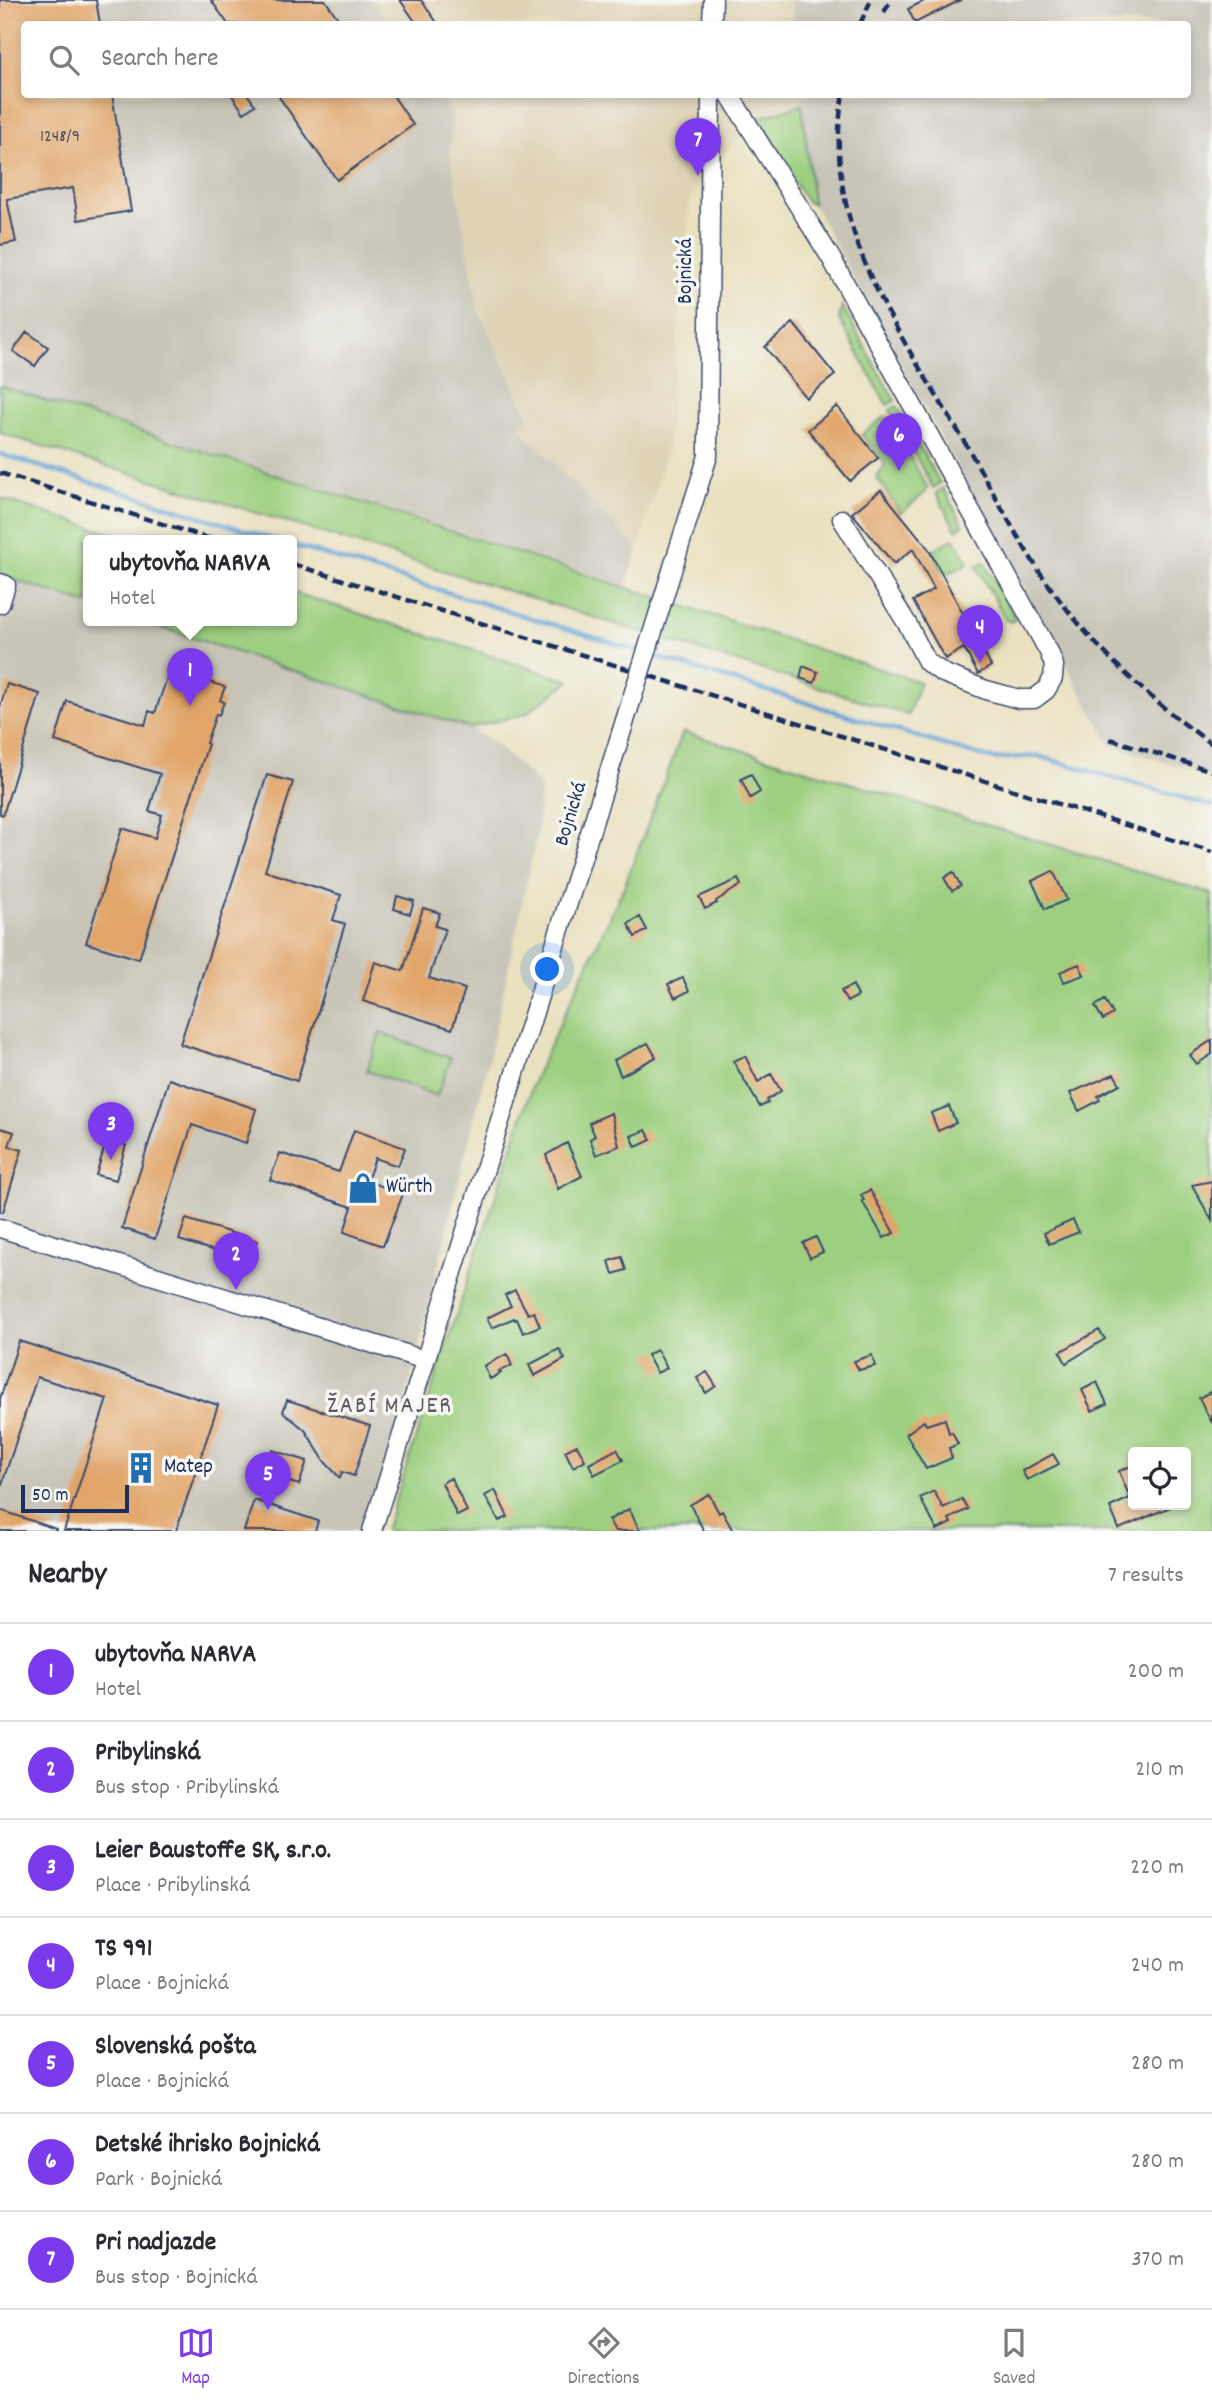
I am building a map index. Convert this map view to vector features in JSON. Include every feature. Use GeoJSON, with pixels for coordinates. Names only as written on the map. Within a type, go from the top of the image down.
{"type":"FeatureCollection","features":[{"type":"Feature","properties":{"kind":"street"},"geometry":{"type":"LineString","coordinates":[[712,21],[713,0]]}},
{"type":"Feature","properties":{"kind":"street","name":"Bojnická"},"geometry":{"type":"LineString","coordinates":[[372,1531],[705,467],[708,445],[711,98]]}},
{"type":"Feature","properties":{"kind":"street"},"geometry":{"type":"LineString","coordinates":[[731,98],[831,258],[1049,652],[1054,665],[1054,678],[1046,690],[1034,699],[1019,699],[986,690],[943,673],[928,662],[842,519]]}},
{"type":"Feature","properties":{"kind":"street"},"geometry":{"type":"LineString","coordinates":[[0,604],[3,584]]}},
{"type":"Feature","properties":{"kind":"street"},"geometry":{"type":"LineString","coordinates":[[0,1228],[425,1360]]}},
{"type":"Feature","properties":{"kind":"shaded area"},"geometry":{"type":"Polygon","coordinates":[[[0,0],[372,0],[387,21],[21,21],[21,98],[441,98],[452,113],[450,153],[479,312],[529,417],[519,428],[638,549],[626,585],[0,385],[0,0]]]}},
{"type":"Feature","properties":{"kind":"shaded area"},"geometry":{"type":"Polygon","coordinates":[[[372,0],[791,0],[794,21],[387,21],[372,0]]]}},
{"type":"Feature","properties":{"kind":"shaded area"},"geometry":{"type":"Polygon","coordinates":[[[791,0],[1212,0],[1212,777],[1110,745],[813,204],[801,98],[1191,98],[1191,21],[794,21],[791,0]]]}},
{"type":"Feature","properties":{"kind":"shaded area"},"geometry":{"type":"Polygon","coordinates":[[[441,98],[801,98],[802,105],[753,119],[690,198],[668,447],[638,549],[519,428],[529,416],[479,312],[450,153],[452,113],[441,98]]]}},
{"type":"Feature","properties":{"kind":"shaded area"},"geometry":{"type":"Polygon","coordinates":[[[0,575],[83,602],[83,626],[156,626],[469,728],[493,742],[541,786],[538,829],[489,1058],[402,1414],[366,1531],[0,1531],[0,575]]]}},
{"type":"Feature","properties":{"kind":"green space"},"geometry":{"type":"Polygon","coordinates":[[[802,105],[813,204],[807,202],[753,119],[802,105]]]}},
{"type":"Feature","properties":{"kind":"green space"},"geometry":{"type":"Polygon","coordinates":[[[842,306],[895,401],[887,405],[839,319],[842,306]]]}},
{"type":"Feature","properties":{"kind":"green space"},"geometry":{"type":"Polygon","coordinates":[[[0,386],[920,682],[908,715],[0,433],[0,386]]]}},
{"type":"Feature","properties":{"kind":"green space"},"geometry":{"type":"Polygon","coordinates":[[[897,406],[940,483],[933,488],[890,410],[897,406]]]}},
{"type":"Feature","properties":{"kind":"green space"},"geometry":{"type":"Polygon","coordinates":[[[887,417],[927,487],[925,493],[901,513],[877,478],[885,464],[862,434],[887,417]]]}},
{"type":"Feature","properties":{"kind":"green space"},"geometry":{"type":"Polygon","coordinates":[[[943,488],[963,525],[956,530],[936,493],[943,488]]]}},
{"type":"Feature","properties":{"kind":"green space"},"geometry":{"type":"Polygon","coordinates":[[[0,498],[115,535],[83,535],[83,602],[0,575],[0,498]]]}},
{"type":"Feature","properties":{"kind":"green space"},"geometry":{"type":"Polygon","coordinates":[[[954,538],[968,562],[946,574],[932,551],[954,538]]]}},
{"type":"Feature","properties":{"kind":"green space"},"geometry":{"type":"Polygon","coordinates":[[[984,562],[1016,619],[1011,622],[1006,620],[976,566],[984,562]]]}},
{"type":"Feature","properties":{"kind":"green space"},"geometry":{"type":"Polygon","coordinates":[[[297,594],[570,681],[525,714],[469,728],[156,626],[297,626],[297,594]]]}},
{"type":"Feature","properties":{"kind":"green space"},"geometry":{"type":"Polygon","coordinates":[[[683,732],[1212,894],[1212,1531],[385,1531],[535,1077],[624,887],[683,732]]]}},
{"type":"Feature","properties":{"kind":"green space"},"geometry":{"type":"Polygon","coordinates":[[[380,1033],[451,1058],[437,1096],[367,1071],[380,1033]]]}},
{"type":"Feature","properties":{"kind":"building"},"geometry":{"type":"Polygon","coordinates":[[[0,0],[96,0],[100,21],[21,21],[21,98],[113,98],[131,211],[78,220],[73,188],[7,199],[16,242],[0,245],[0,0]]]}},
{"type":"Feature","properties":{"kind":"building"},"geometry":{"type":"Polygon","coordinates":[[[211,0],[325,0],[340,21],[226,21],[211,0]]]}},
{"type":"Feature","properties":{"kind":"building"},"geometry":{"type":"Polygon","coordinates":[[[400,0],[421,0],[436,21],[415,21],[400,0]]]}},
{"type":"Feature","properties":{"kind":"building"},"geometry":{"type":"Polygon","coordinates":[[[926,0],[961,0],[919,21],[914,21],[908,9],[926,0]]]}},
{"type":"Feature","properties":{"kind":"building"},"geometry":{"type":"Polygon","coordinates":[[[234,98],[250,98],[255,105],[244,113],[234,98]]]}},
{"type":"Feature","properties":{"kind":"building"},"geometry":{"type":"Polygon","coordinates":[[[280,98],[395,98],[413,125],[337,180],[280,98]]]}},
{"type":"Feature","properties":{"kind":"building"},"geometry":{"type":"Polygon","coordinates":[[[793,323],[835,375],[806,398],[765,347],[793,323]]]}},
{"type":"Feature","properties":{"kind":"building"},"geometry":{"type":"Polygon","coordinates":[[[27,332],[48,347],[35,366],[13,351],[27,332]]]}},
{"type":"Feature","properties":{"kind":"building"},"geometry":{"type":"Polygon","coordinates":[[[837,406],[878,458],[850,481],[808,430],[837,406]]]}},
{"type":"Feature","properties":{"kind":"building"},"geometry":{"type":"Polygon","coordinates":[[[881,490],[928,548],[991,666],[978,674],[964,648],[945,659],[913,601],[934,589],[913,549],[894,564],[852,513],[881,490]]]}},
{"type":"Feature","properties":{"kind":"building"},"geometry":{"type":"Polygon","coordinates":[[[803,666],[818,672],[814,683],[800,678],[803,666]]]}},
{"type":"Feature","properties":{"kind":"building"},"geometry":{"type":"Polygon","coordinates":[[[170,669],[225,687],[220,700],[224,702],[219,715],[216,714],[206,743],[208,744],[139,959],[86,943],[122,828],[155,838],[162,815],[149,811],[160,774],[55,741],[67,701],[145,725],[149,711],[155,713],[170,669]]]}},
{"type":"Feature","properties":{"kind":"building"},"geometry":{"type":"Polygon","coordinates":[[[7,684],[40,694],[3,815],[0,814],[0,707],[7,684]]]}},
{"type":"Feature","properties":{"kind":"building"},"geometry":{"type":"Polygon","coordinates":[[[751,774],[760,792],[750,798],[741,779],[751,774]]]}},
{"type":"Feature","properties":{"kind":"building"},"geometry":{"type":"Polygon","coordinates":[[[267,775],[293,782],[265,871],[341,895],[333,920],[345,924],[297,1081],[180,1044],[267,775]]]}},
{"type":"Feature","properties":{"kind":"building"},"geometry":{"type":"Polygon","coordinates":[[[1053,871],[1067,900],[1045,909],[1032,881],[1053,871]]]}},
{"type":"Feature","properties":{"kind":"building"},"geometry":{"type":"Polygon","coordinates":[[[953,872],[961,886],[952,891],[944,878],[953,872]]]}},
{"type":"Feature","properties":{"kind":"building"},"geometry":{"type":"Polygon","coordinates":[[[738,879],[741,885],[705,909],[699,897],[738,879]]]}},
{"type":"Feature","properties":{"kind":"building"},"geometry":{"type":"Polygon","coordinates":[[[397,896],[414,901],[410,914],[394,909],[397,896]]]}},
{"type":"Feature","properties":{"kind":"building"},"geometry":{"type":"Polygon","coordinates":[[[423,908],[440,913],[435,926],[445,929],[429,978],[465,989],[452,1029],[363,1001],[375,962],[403,971],[423,908]]]}},
{"type":"Feature","properties":{"kind":"building"},"geometry":{"type":"Polygon","coordinates":[[[640,917],[647,930],[635,937],[628,924],[640,917]]]}},
{"type":"Feature","properties":{"kind":"building"},"geometry":{"type":"Polygon","coordinates":[[[1079,964],[1084,975],[1064,982],[1060,972],[1079,964]]]}},
{"type":"Feature","properties":{"kind":"building"},"geometry":{"type":"Polygon","coordinates":[[[683,978],[689,991],[675,998],[668,984],[683,978]]]}},
{"type":"Feature","properties":{"kind":"building"},"geometry":{"type":"Polygon","coordinates":[[[853,985],[858,996],[847,1002],[841,991],[853,985]]]}},
{"type":"Feature","properties":{"kind":"building"},"geometry":{"type":"Polygon","coordinates":[[[1105,1000],[1113,1014],[1103,1020],[1095,1006],[1105,1000]]]}},
{"type":"Feature","properties":{"kind":"building"},"geometry":{"type":"Polygon","coordinates":[[[1212,1040],[1212,1054],[1197,1064],[1190,1055],[1212,1040]]]}},
{"type":"Feature","properties":{"kind":"building"},"geometry":{"type":"Polygon","coordinates":[[[648,1043],[656,1057],[621,1076],[614,1060],[648,1043]]]}},
{"type":"Feature","properties":{"kind":"building"},"geometry":{"type":"Polygon","coordinates":[[[745,1056],[758,1082],[771,1074],[781,1091],[760,1107],[733,1061],[745,1056]]]}},
{"type":"Feature","properties":{"kind":"building"},"geometry":{"type":"Polygon","coordinates":[[[1114,1074],[1120,1084],[1098,1096],[1100,1100],[1079,1111],[1070,1093],[1114,1074]]]}},
{"type":"Feature","properties":{"kind":"building"},"geometry":{"type":"Polygon","coordinates":[[[169,1079],[256,1109],[246,1143],[192,1125],[155,1239],[122,1228],[169,1079]]]}},
{"type":"Feature","properties":{"kind":"building"},"geometry":{"type":"Polygon","coordinates":[[[949,1106],[956,1123],[938,1131],[931,1113],[949,1106]]]}},
{"type":"Feature","properties":{"kind":"building"},"geometry":{"type":"Polygon","coordinates":[[[611,1113],[619,1146],[596,1155],[590,1139],[595,1136],[589,1123],[611,1113]]]}},
{"type":"Feature","properties":{"kind":"building"},"geometry":{"type":"Polygon","coordinates":[[[0,1128],[14,1132],[9,1146],[22,1150],[3,1212],[0,1212],[0,1128]]]}},
{"type":"Feature","properties":{"kind":"building"},"geometry":{"type":"Polygon","coordinates":[[[354,1130],[405,1148],[398,1166],[375,1158],[367,1181],[403,1194],[383,1246],[344,1232],[352,1207],[270,1180],[280,1153],[339,1172],[354,1130]]]}},
{"type":"Feature","properties":{"kind":"building"},"geometry":{"type":"Polygon","coordinates":[[[646,1130],[651,1140],[636,1147],[631,1136],[646,1130]]]}},
{"type":"Feature","properties":{"kind":"building"},"geometry":{"type":"Polygon","coordinates":[[[107,1139],[126,1145],[116,1180],[96,1175],[107,1139]]]}},
{"type":"Feature","properties":{"kind":"building"},"geometry":{"type":"Polygon","coordinates":[[[567,1143],[582,1176],[558,1189],[546,1155],[567,1143]]]}},
{"type":"Feature","properties":{"kind":"building"},"geometry":{"type":"Polygon","coordinates":[[[1212,1181],[1212,1221],[1192,1185],[1212,1181]]]}},
{"type":"Feature","properties":{"kind":"building"},"geometry":{"type":"Polygon","coordinates":[[[870,1190],[894,1233],[884,1238],[862,1201],[864,1200],[861,1195],[870,1190]]]}},
{"type":"Feature","properties":{"kind":"building"},"geometry":{"type":"Polygon","coordinates":[[[186,1219],[258,1241],[251,1262],[179,1240],[186,1219]]]}},
{"type":"Feature","properties":{"kind":"building"},"geometry":{"type":"Polygon","coordinates":[[[1073,1220],[1079,1232],[1049,1244],[1044,1233],[1073,1220]]]}},
{"type":"Feature","properties":{"kind":"building"},"geometry":{"type":"Polygon","coordinates":[[[816,1237],[823,1252],[810,1258],[803,1243],[816,1237]]]}},
{"type":"Feature","properties":{"kind":"building"},"geometry":{"type":"Polygon","coordinates":[[[622,1257],[626,1270],[613,1274],[609,1261],[622,1257]]]}},
{"type":"Feature","properties":{"kind":"building"},"geometry":{"type":"Polygon","coordinates":[[[515,1290],[528,1314],[534,1312],[540,1326],[523,1333],[514,1318],[492,1328],[487,1318],[511,1306],[505,1295],[515,1290]]]}},
{"type":"Feature","properties":{"kind":"building"},"geometry":{"type":"Polygon","coordinates":[[[1099,1330],[1105,1339],[1066,1363],[1060,1352],[1099,1330]]]}},
{"type":"Feature","properties":{"kind":"building","name":"Matep"},"geometry":{"type":"Polygon","coordinates":[[[19,1341],[218,1405],[176,1531],[64,1531],[107,1399],[37,1377],[0,1484],[0,1399],[19,1341]]]}},
{"type":"Feature","properties":{"kind":"building"},"geometry":{"type":"Polygon","coordinates":[[[559,1349],[565,1359],[534,1376],[529,1365],[559,1349]]]}},
{"type":"Feature","properties":{"kind":"building"},"geometry":{"type":"Polygon","coordinates":[[[657,1350],[667,1368],[657,1373],[647,1355],[657,1350]]]}},
{"type":"Feature","properties":{"kind":"building"},"geometry":{"type":"Polygon","coordinates":[[[507,1354],[512,1366],[499,1371],[501,1373],[490,1379],[484,1366],[507,1354]]]}},
{"type":"Feature","properties":{"kind":"building"},"geometry":{"type":"Polygon","coordinates":[[[872,1355],[875,1366],[859,1370],[854,1361],[872,1355]]]}},
{"type":"Feature","properties":{"kind":"building"},"geometry":{"type":"Polygon","coordinates":[[[707,1372],[716,1386],[706,1393],[697,1378],[707,1372]]]}},
{"type":"Feature","properties":{"kind":"building"},"geometry":{"type":"Polygon","coordinates":[[[1097,1382],[1107,1404],[1092,1411],[1082,1390],[1097,1382]]]}},
{"type":"Feature","properties":{"kind":"building"},"geometry":{"type":"Polygon","coordinates":[[[1212,1391],[1212,1423],[1199,1398],[1212,1391]]]}},
{"type":"Feature","properties":{"kind":"building"},"geometry":{"type":"Polygon","coordinates":[[[287,1400],[370,1426],[354,1476],[342,1472],[340,1478],[325,1462],[305,1430],[283,1412],[287,1400]]]}},
{"type":"Feature","properties":{"kind":"building"},"geometry":{"type":"Polygon","coordinates":[[[945,1419],[949,1433],[952,1432],[958,1444],[949,1448],[952,1458],[926,1469],[906,1434],[924,1421],[926,1425],[945,1419]]]}},
{"type":"Feature","properties":{"kind":"building"},"geometry":{"type":"Polygon","coordinates":[[[577,1445],[585,1460],[573,1467],[565,1451],[577,1445]]]}},
{"type":"Feature","properties":{"kind":"building"},"geometry":{"type":"Polygon","coordinates":[[[617,1449],[623,1460],[594,1475],[589,1464],[617,1449]]]}},
{"type":"Feature","properties":{"kind":"building"},"geometry":{"type":"Polygon","coordinates":[[[272,1450],[307,1461],[299,1485],[264,1474],[272,1450]]]}},
{"type":"Feature","properties":{"kind":"building"},"geometry":{"type":"Polygon","coordinates":[[[1053,1454],[1059,1464],[1027,1480],[1022,1471],[1053,1454]]]}},
{"type":"Feature","properties":{"kind":"building"},"geometry":{"type":"Polygon","coordinates":[[[1128,1467],[1128,1493],[1119,1471],[1128,1467]]]}},
{"type":"Feature","properties":{"kind":"building"},"geometry":{"type":"Polygon","coordinates":[[[451,1478],[467,1511],[457,1516],[442,1483],[451,1478]]]}},
{"type":"Feature","properties":{"kind":"building"},"geometry":{"type":"Polygon","coordinates":[[[495,1490],[508,1517],[499,1521],[485,1496],[495,1490]]]}},
{"type":"Feature","properties":{"kind":"building"},"geometry":{"type":"Polygon","coordinates":[[[934,1491],[943,1508],[962,1499],[968,1509],[949,1519],[951,1523],[937,1530],[920,1498],[934,1491]]]}},
{"type":"Feature","properties":{"kind":"building"},"geometry":{"type":"Polygon","coordinates":[[[709,1494],[733,1531],[704,1531],[690,1505],[709,1494]]]}},
{"type":"Feature","properties":{"kind":"building"},"geometry":{"type":"Polygon","coordinates":[[[1128,1499],[1128,1510],[1163,1510],[1119,1529],[1110,1507],[1128,1499]]]}},
{"type":"Feature","properties":{"kind":"building"},"geometry":{"type":"Polygon","coordinates":[[[254,1500],[318,1521],[315,1531],[244,1531],[254,1500]]]}},
{"type":"Feature","properties":{"kind":"building"},"geometry":{"type":"Polygon","coordinates":[[[629,1509],[640,1531],[615,1531],[609,1520],[629,1509]]]}},
{"type":"Feature","properties":{"kind":"building"},"geometry":{"type":"Polygon","coordinates":[[[0,1510],[56,1529],[56,1531],[0,1531],[0,1510]]]}},
{"type":"Feature","properties":{"kind":"waterway"},"geometry":{"type":"LineString","coordinates":[[0,454],[260,535]]}},
{"type":"Feature","properties":{"kind":"waterway"},"geometry":{"type":"LineString","coordinates":[[297,547],[642,652]]}},
{"type":"Feature","properties":{"kind":"waterway"},"geometry":{"type":"LineString","coordinates":[[650,655],[977,755],[995,759],[1038,756],[1212,806]]}},
{"type":"Feature","properties":{"kind":"railway"},"geometry":{"type":"LineString","coordinates":[[861,21],[871,0]]}},
{"type":"Feature","properties":{"kind":"railway"},"geometry":{"type":"LineString","coordinates":[[884,12],[891,0]]}},
{"type":"Feature","properties":{"kind":"railway"},"geometry":{"type":"LineString","coordinates":[[843,98],[839,141],[843,186],[853,230],[888,313],[1017,535],[1056,595],[1090,637],[1128,676],[1169,712],[1212,744]]}},
{"type":"Feature","properties":{"kind":"railway"},"geometry":{"type":"LineString","coordinates":[[0,473],[198,535]]}},
{"type":"Feature","properties":{"kind":"railway"},"geometry":{"type":"LineString","coordinates":[[297,566],[1212,852]]}},
{"type":"Feature","properties":{"kind":"railway"},"geometry":{"type":"LineString","coordinates":[[1110,739],[1212,771]]}},
{"type":"Feature","properties":{"kind":"place","name":"Pri nadjazde"},"geometry":{"type":"Point","coordinates":[698,176]}},
{"type":"Feature","properties":{"kind":"place","name":"Detské ihrisko Bojnická"},"geometry":{"type":"Point","coordinates":[899,471]}},
{"type":"Feature","properties":{"kind":"place","name":"TS 991"},"geometry":{"type":"Point","coordinates":[980,663]}},
{"type":"Feature","properties":{"kind":"place","name":"ubytovňa NARVA"},"geometry":{"type":"Point","coordinates":[190,706]}},
{"type":"Feature","properties":{"kind":"place","name":"Leier Baustoffe SK, s.r.o."},"geometry":{"type":"Point","coordinates":[111,1160]}},
{"type":"Feature","properties":{"kind":"place","name":"Würth"},"geometry":{"type":"Point","coordinates":[363,1188]}},
{"type":"Feature","properties":{"kind":"place","name":"Pribylinská"},"geometry":{"type":"Point","coordinates":[236,1290]}},
{"type":"Feature","properties":{"kind":"place","name":"Matep"},"geometry":{"type":"Point","coordinates":[141,1468]}},
{"type":"Feature","properties":{"kind":"place","name":"Slovenská pošta"},"geometry":{"type":"Point","coordinates":[268,1510]}},
{"type":"Feature","properties":{"kind":"district","name":"ŽABÍ MAJER"},"geometry":{"type":"Point","coordinates":[390,1407]}}]}
